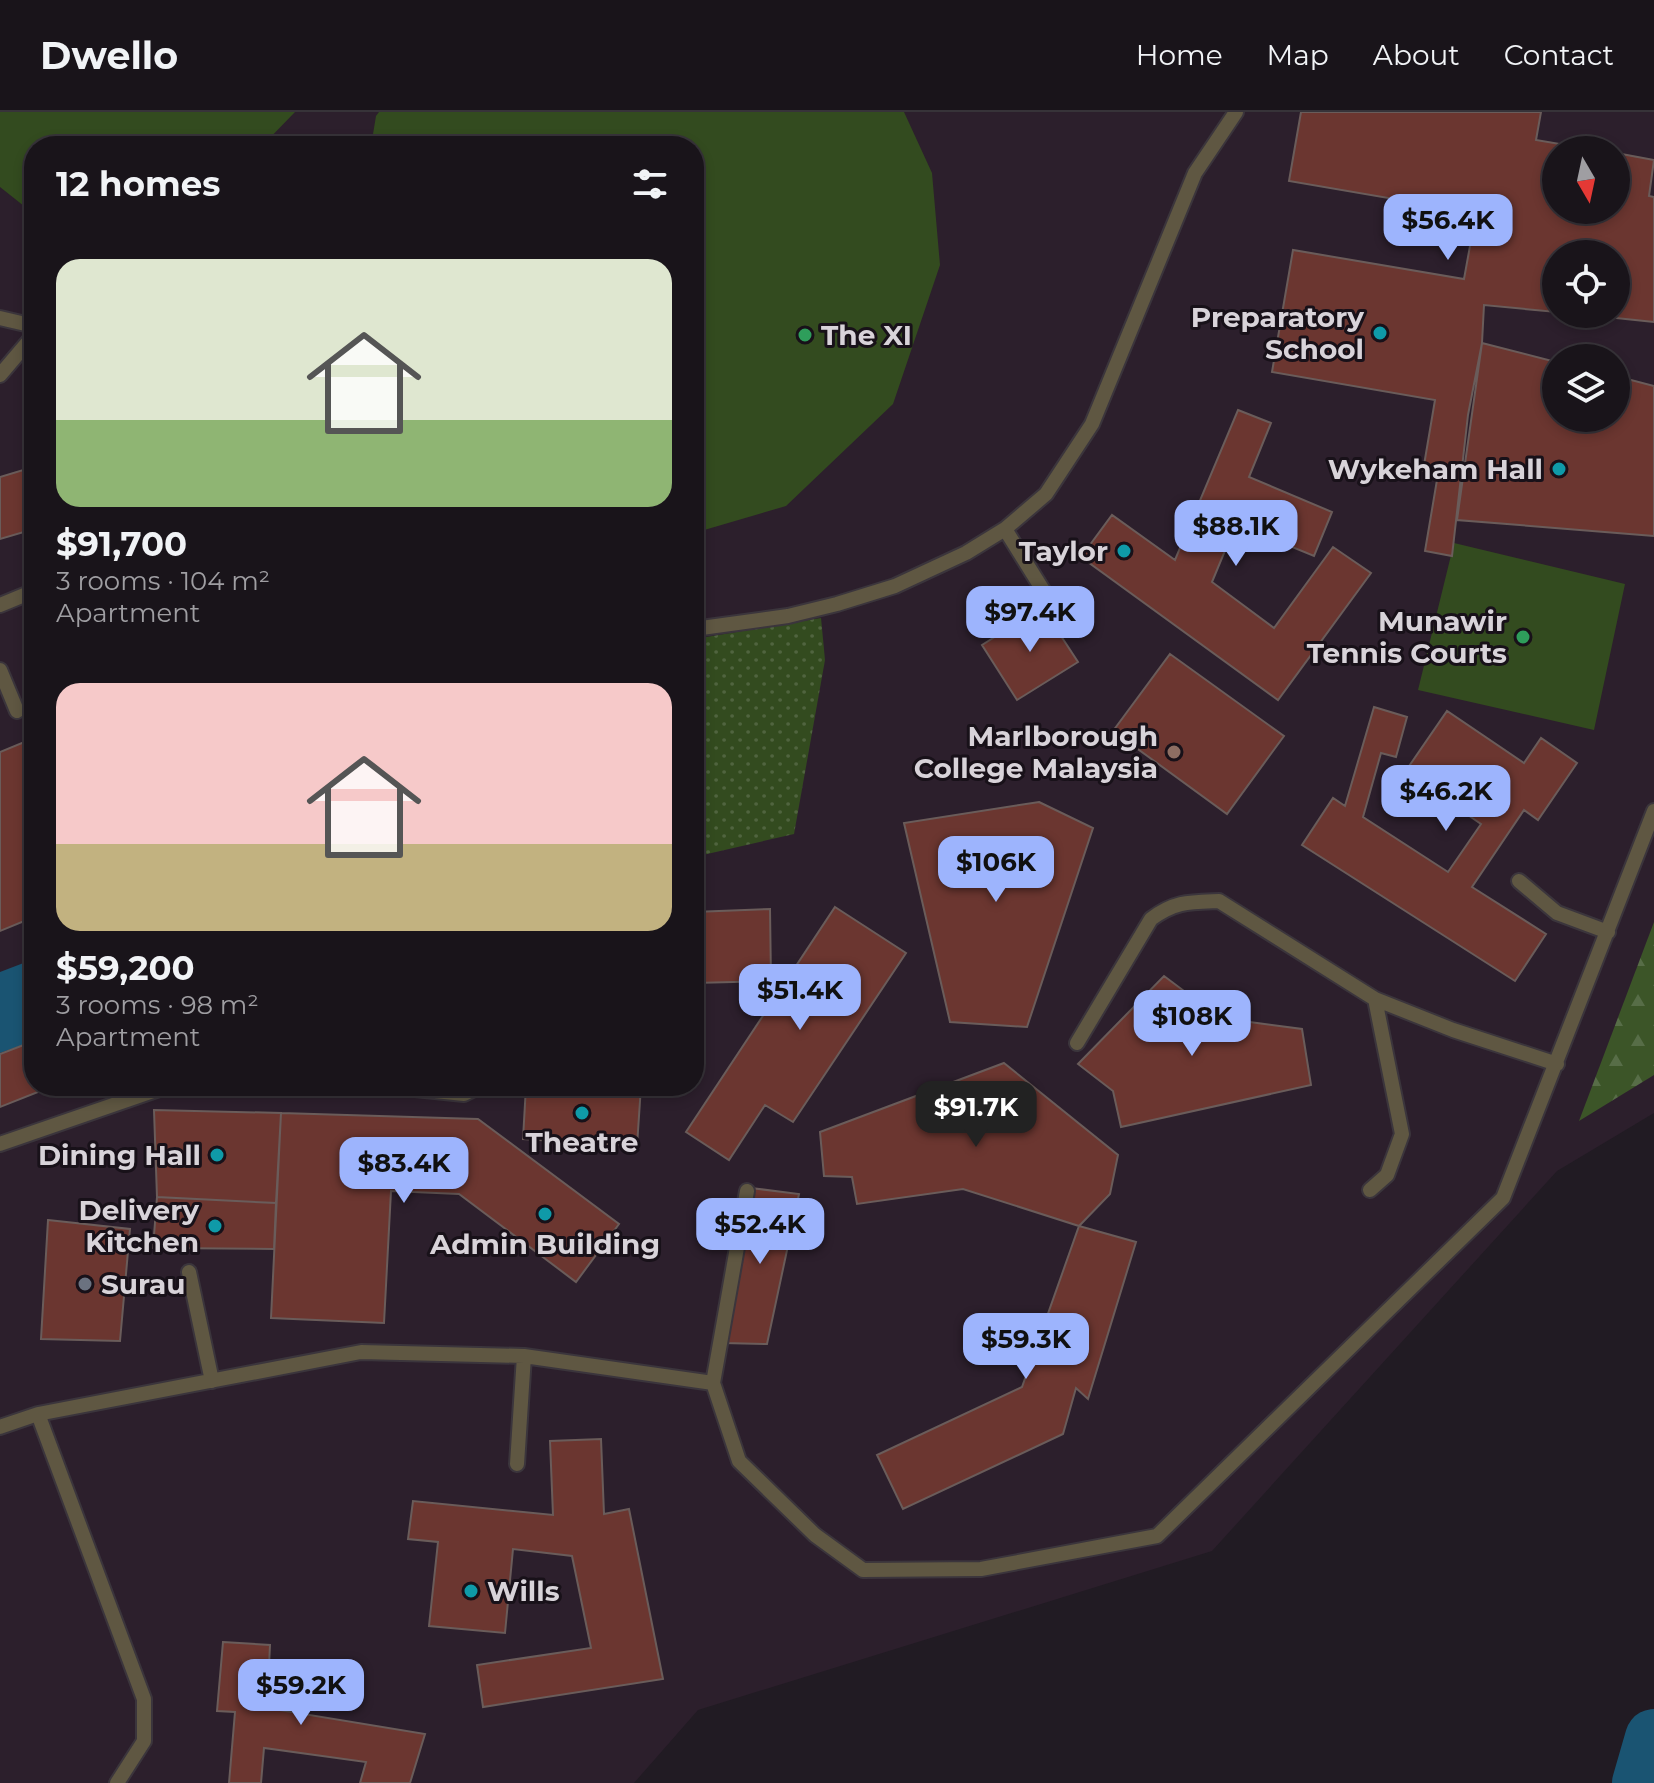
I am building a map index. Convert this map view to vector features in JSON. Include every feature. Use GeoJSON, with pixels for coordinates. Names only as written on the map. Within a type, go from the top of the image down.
{"type":"FeatureCollection","features":[{"type":"Feature","properties":{"kind":"lane"},"geometry":{"type":"LineString","coordinates":[[704,628],[788,616],[895,586],[966,553],[1005,529],[1046,494],[1092,424],[1195,173],[1236,112]]}},
{"type":"Feature","properties":{"kind":"lane"},"geometry":{"type":"LineString","coordinates":[[0,318],[24,324]]}},
{"type":"Feature","properties":{"kind":"lane"},"geometry":{"type":"LineString","coordinates":[[0,375],[24,347]]}},
{"type":"Feature","properties":{"kind":"lane"},"geometry":{"type":"LineString","coordinates":[[1005,529],[1046,595]]}},
{"type":"Feature","properties":{"kind":"lane"},"geometry":{"type":"LineString","coordinates":[[0,605],[24,595]]}},
{"type":"Feature","properties":{"kind":"lane"},"geometry":{"type":"LineString","coordinates":[[0,670],[17,711]]}},
{"type":"Feature","properties":{"kind":"lane"},"geometry":{"type":"LineString","coordinates":[[747,1191],[713,1383],[739,1461],[815,1535],[863,1570],[981,1569],[1157,1536],[1503,1198],[1654,811]]}},
{"type":"Feature","properties":{"kind":"lane"},"geometry":{"type":"LineString","coordinates":[[1519,881],[1557,913],[1608,932]]}},
{"type":"Feature","properties":{"kind":"lane"},"geometry":{"type":"LineString","coordinates":[[1077,1043],[1151,919],[1167,907],[1219,901],[1375,999],[1453,1030],[1557,1064]]}},
{"type":"Feature","properties":{"kind":"lane"},"geometry":{"type":"LineString","coordinates":[[1370,1190],[1387,1175],[1402,1134],[1375,999]]}},
{"type":"Feature","properties":{"kind":"lane"},"geometry":{"type":"LineString","coordinates":[[0,1144],[139,1096]]}},
{"type":"Feature","properties":{"kind":"lane"},"geometry":{"type":"LineString","coordinates":[[189,1272],[212,1381]]}},
{"type":"Feature","properties":{"kind":"lane"},"geometry":{"type":"LineString","coordinates":[[0,1427],[38,1414],[361,1352],[524,1356],[713,1383]]}},
{"type":"Feature","properties":{"kind":"lane"},"geometry":{"type":"LineString","coordinates":[[517,1464],[524,1356]]}},
{"type":"Feature","properties":{"kind":"lane"},"geometry":{"type":"LineString","coordinates":[[38,1414],[144,1699],[144,1741],[117,1783]]}},
{"type":"Feature","properties":{"kind":"shaded area","name":"Marlborough College Malaysia"},"geometry":{"type":"Polygon","coordinates":[[[0,112],[1654,112],[1654,1113],[1557,1171],[1212,1551],[698,1710],[634,1783],[0,1783],[0,112]]]}},
{"type":"Feature","properties":{"kind":"green space"},"geometry":{"type":"Polygon","coordinates":[[[0,112],[295,112],[272,136],[24,136],[24,206],[0,187],[0,112]]]}},
{"type":"Feature","properties":{"kind":"green space","name":"The XI"},"geometry":{"type":"Polygon","coordinates":[[[379,112],[904,112],[932,173],[940,265],[893,404],[786,506],[704,530],[704,136],[373,136],[379,112]]]}},
{"type":"Feature","properties":{"kind":"green space","name":"Munawir Tennis Courts"},"geometry":{"type":"Polygon","coordinates":[[[1454,543],[1625,584],[1594,730],[1418,690],[1454,543]]]}},
{"type":"Feature","properties":{"kind":"green space"},"geometry":{"type":"Polygon","coordinates":[[[821,618],[825,660],[794,834],[704,855],[704,637],[821,618]]]}},
{"type":"Feature","properties":{"kind":"green space"},"geometry":{"type":"Polygon","coordinates":[[[1654,922],[1654,1075],[1579,1121],[1654,922]]]}},
{"type":"Feature","properties":{"kind":"water"},"geometry":{"type":"Polygon","coordinates":[[[24,963],[24,1045],[0,1053],[0,972],[24,963]]]}},
{"type":"Feature","properties":{"kind":"building","name":"Preparatory School"},"geometry":{"type":"Polygon","coordinates":[[[1301,112],[1541,112],[1536,140],[1542,141],[1542,224],[1630,224],[1630,156],[1654,160],[1649,196],[1654,197],[1654,322],[1630,319],[1630,240],[1542,240],[1542,311],[1484,305],[1482,343],[1468,415],[1452,556],[1425,551],[1438,474],[1423,471],[1435,400],[1272,372],[1293,250],[1464,279],[1476,213],[1289,181],[1301,112]]]}},
{"type":"Feature","properties":{"kind":"building","name":"Wykeham Hall"},"geometry":{"type":"Polygon","coordinates":[[[1482,343],[1542,358],[1542,432],[1630,432],[1630,380],[1654,386],[1654,536],[1457,520],[1482,343]]]}},
{"type":"Feature","properties":{"kind":"building","name":"Taylor"},"geometry":{"type":"Polygon","coordinates":[[[1238,410],[1271,423],[1249,477],[1332,512],[1314,556],[1236,524],[1212,582],[1274,628],[1333,547],[1371,573],[1278,700],[1081,557],[1112,515],[1175,560],[1238,410]]]}},
{"type":"Feature","properties":{"kind":"building"},"geometry":{"type":"Polygon","coordinates":[[[24,470],[24,532],[0,539],[0,477],[24,470]]]}},
{"type":"Feature","properties":{"kind":"building"},"geometry":{"type":"Polygon","coordinates":[[[1042,607],[1078,662],[1017,700],[982,645],[1042,607]]]}},
{"type":"Feature","properties":{"kind":"building"},"geometry":{"type":"Polygon","coordinates":[[[1170,654],[1284,736],[1227,814],[1113,731],[1170,654]]]}},
{"type":"Feature","properties":{"kind":"building"},"geometry":{"type":"Polygon","coordinates":[[[1374,707],[1407,717],[1396,757],[1381,753],[1363,817],[1448,872],[1481,824],[1405,772],[1447,711],[1524,763],[1541,738],[1577,763],[1538,820],[1524,810],[1472,887],[1546,934],[1515,981],[1302,845],[1333,798],[1345,806],[1374,707]]]}},
{"type":"Feature","properties":{"kind":"building"},"geometry":{"type":"Polygon","coordinates":[[[24,742],[24,921],[0,931],[0,752],[24,742]]]}},
{"type":"Feature","properties":{"kind":"building"},"geometry":{"type":"Polygon","coordinates":[[[1039,802],[1093,828],[1027,1027],[950,1022],[904,823],[1039,802]]]}},
{"type":"Feature","properties":{"kind":"building"},"geometry":{"type":"Polygon","coordinates":[[[835,907],[906,953],[793,1122],[765,1105],[729,1160],[686,1132],[835,907]]]}},
{"type":"Feature","properties":{"kind":"building"},"geometry":{"type":"Polygon","coordinates":[[[770,909],[771,981],[704,983],[704,912],[770,909]]]}},
{"type":"Feature","properties":{"kind":"building"},"geometry":{"type":"Polygon","coordinates":[[[1164,976],[1220,1018],[1302,1029],[1311,1085],[1121,1127],[1113,1091],[1078,1064],[1164,976]]]}},
{"type":"Feature","properties":{"kind":"building"},"geometry":{"type":"Polygon","coordinates":[[[24,1045],[24,1096],[28,1096],[0,1107],[0,1054],[24,1045]]]}},
{"type":"Feature","properties":{"kind":"building"},"geometry":{"type":"Polygon","coordinates":[[[1004,1063],[1118,1155],[1110,1194],[1079,1226],[963,1189],[857,1204],[852,1177],[824,1176],[820,1132],[1004,1063]]]}},
{"type":"Feature","properties":{"kind":"building","name":"Theatre"},"geometry":{"type":"Polygon","coordinates":[[[525,1096],[640,1096],[637,1146],[523,1139],[525,1096]]]}},
{"type":"Feature","properties":{"kind":"building","name":"Dining Hall"},"geometry":{"type":"Polygon","coordinates":[[[154,1110],[281,1113],[276,1203],[157,1197],[154,1110]]]}},
{"type":"Feature","properties":{"kind":"building","name":"Admin Building"},"geometry":{"type":"Polygon","coordinates":[[[281,1113],[478,1119],[619,1224],[576,1282],[459,1194],[391,1191],[384,1323],[271,1318],[281,1113]]]}},
{"type":"Feature","properties":{"kind":"building"},"geometry":{"type":"Polygon","coordinates":[[[751,1188],[799,1194],[767,1344],[724,1343],[751,1188]]]}},
{"type":"Feature","properties":{"kind":"building","name":"Delivery Kitchen"},"geometry":{"type":"Polygon","coordinates":[[[157,1197],[276,1203],[274,1249],[153,1248],[157,1197]]]}},
{"type":"Feature","properties":{"kind":"building","name":"Surau"},"geometry":{"type":"Polygon","coordinates":[[[48,1220],[130,1229],[120,1341],[41,1339],[48,1220]]]}},
{"type":"Feature","properties":{"kind":"building"},"geometry":{"type":"Polygon","coordinates":[[[1079,1226],[1136,1242],[1088,1399],[1076,1388],[1063,1434],[903,1509],[877,1455],[1022,1387],[1079,1226]]]}},
{"type":"Feature","properties":{"kind":"building","name":"Wills"},"geometry":{"type":"Polygon","coordinates":[[[601,1439],[604,1514],[629,1509],[663,1679],[483,1707],[477,1665],[591,1648],[572,1556],[513,1549],[505,1633],[429,1626],[438,1542],[408,1539],[413,1501],[553,1515],[550,1441],[601,1439]]]}},
{"type":"Feature","properties":{"kind":"building"},"geometry":{"type":"Polygon","coordinates":[[[223,1642],[270,1645],[267,1708],[425,1734],[410,1783],[360,1783],[366,1762],[264,1748],[261,1783],[229,1783],[235,1712],[217,1711],[223,1642]]]}},
{"type":"Feature","properties":{"kind":"waterway"},"geometry":{"type":"LineString","coordinates":[[1641,1783],[1654,1738]]}},
{"type":"Feature","properties":{"kind":"place","name":"Preparatory School"},"geometry":{"type":"Point","coordinates":[1380,333]}},
{"type":"Feature","properties":{"kind":"place","name":"The XI"},"geometry":{"type":"Point","coordinates":[805,335]}},
{"type":"Feature","properties":{"kind":"place","name":"Wykeham Hall"},"geometry":{"type":"Point","coordinates":[1559,469]}},
{"type":"Feature","properties":{"kind":"place","name":"Taylor"},"geometry":{"type":"Point","coordinates":[1124,551]}},
{"type":"Feature","properties":{"kind":"place","name":"Munawir Tennis Courts"},"geometry":{"type":"Point","coordinates":[1523,637]}},
{"type":"Feature","properties":{"kind":"place","name":"Marlborough College Malaysia"},"geometry":{"type":"Point","coordinates":[1174,752]}},
{"type":"Feature","properties":{"kind":"place","name":"Theatre"},"geometry":{"type":"Point","coordinates":[582,1113]}},
{"type":"Feature","properties":{"kind":"place","name":"Dining Hall"},"geometry":{"type":"Point","coordinates":[217,1155]}},
{"type":"Feature","properties":{"kind":"place","name":"Admin Building"},"geometry":{"type":"Point","coordinates":[545,1214]}},
{"type":"Feature","properties":{"kind":"place","name":"Delivery Kitchen"},"geometry":{"type":"Point","coordinates":[215,1226]}},
{"type":"Feature","properties":{"kind":"place","name":"Surau"},"geometry":{"type":"Point","coordinates":[85,1284]}},
{"type":"Feature","properties":{"kind":"place","name":"Wills"},"geometry":{"type":"Point","coordinates":[471,1591]}}]}
